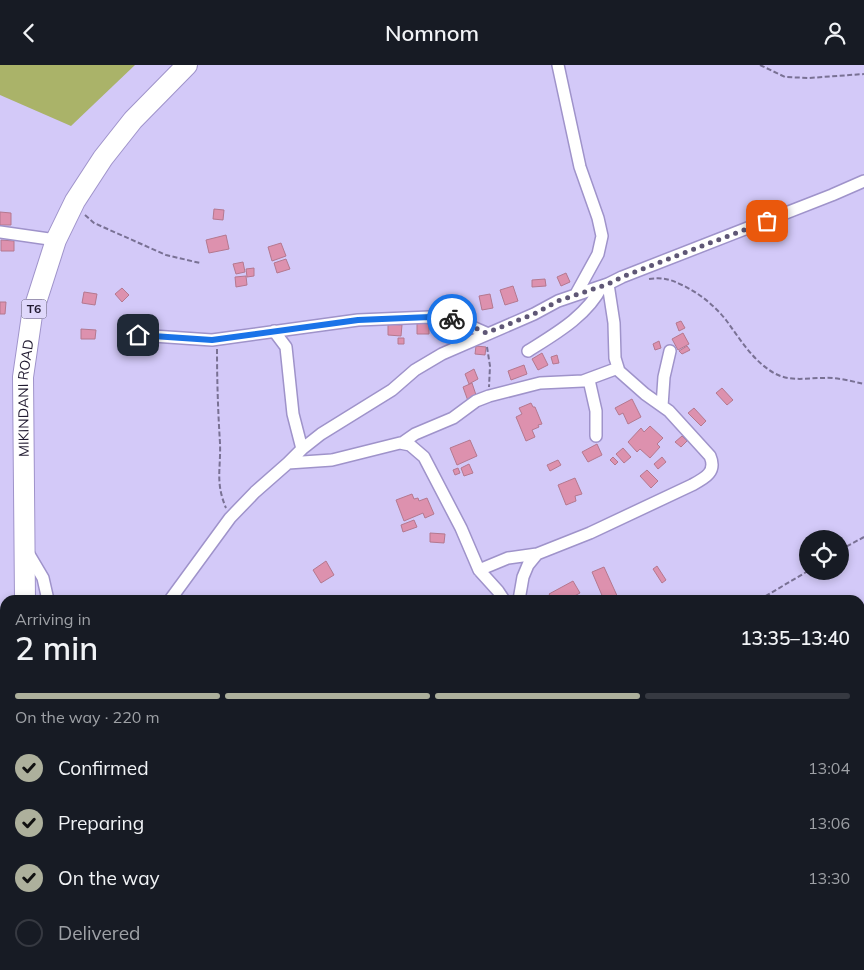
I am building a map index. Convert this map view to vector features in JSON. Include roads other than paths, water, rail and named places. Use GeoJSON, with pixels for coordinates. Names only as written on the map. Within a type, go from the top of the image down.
{"type":"FeatureCollection","features":[{"type":"Feature","properties":{"kind":"highway","name":"MIKINDANI ROAD"},"geometry":{"type":"LineString","coordinates":[[25,595],[23,387],[26,347],[32,315],[56,239],[75,201],[102,158],[133,120],[186,65]]}},
{"type":"Feature","properties":{"kind":"street"},"geometry":{"type":"LineString","coordinates":[[558,65],[580,167],[598,218],[602,236],[598,254],[576,294]]}},
{"type":"Feature","properties":{"kind":"street"},"geometry":{"type":"LineString","coordinates":[[174,595],[230,518],[255,492],[321,434],[392,390],[415,370],[442,354],[486,333],[534,314],[576,294],[605,285],[864,181]]}},
{"type":"Feature","properties":{"kind":"street"},"geometry":{"type":"LineString","coordinates":[[0,232],[56,239]]}},
{"type":"Feature","properties":{"kind":"street"},"geometry":{"type":"LineString","coordinates":[[528,351],[570,323],[592,302],[605,285]]}},
{"type":"Feature","properties":{"kind":"street"},"geometry":{"type":"LineString","coordinates":[[479,570],[508,558],[538,554],[590,533],[692,485],[710,473],[712,464],[710,455],[662,405],[628,379],[618,368],[615,358],[614,323],[605,285]]}},
{"type":"Feature","properties":{"kind":"street"},"geometry":{"type":"LineString","coordinates":[[138,335],[217,340],[358,320],[430,317],[454,319],[486,333]]}},
{"type":"Feature","properties":{"kind":"street"},"geometry":{"type":"LineString","coordinates":[[274,331],[283,341],[287,353],[293,413],[302,449]]}},
{"type":"Feature","properties":{"kind":"street"},"geometry":{"type":"LineString","coordinates":[[662,405],[664,377],[670,351]]}},
{"type":"Feature","properties":{"kind":"street"},"geometry":{"type":"LineString","coordinates":[[402,443],[415,434],[459,414],[476,401],[540,383],[574,383],[590,380],[618,368]]}},
{"type":"Feature","properties":{"kind":"street"},"geometry":{"type":"LineString","coordinates":[[590,380],[596,411],[596,436]]}},
{"type":"Feature","properties":{"kind":"street"},"geometry":{"type":"LineString","coordinates":[[288,463],[332,460],[408,443],[424,457],[461,528],[479,570],[501,595]]}},
{"type":"Feature","properties":{"kind":"street"},"geometry":{"type":"LineString","coordinates":[[24,546],[43,578],[47,595]]}},
{"type":"Feature","properties":{"kind":"street"},"geometry":{"type":"LineString","coordinates":[[520,595],[523,577],[528,565],[538,554]]}}]}
